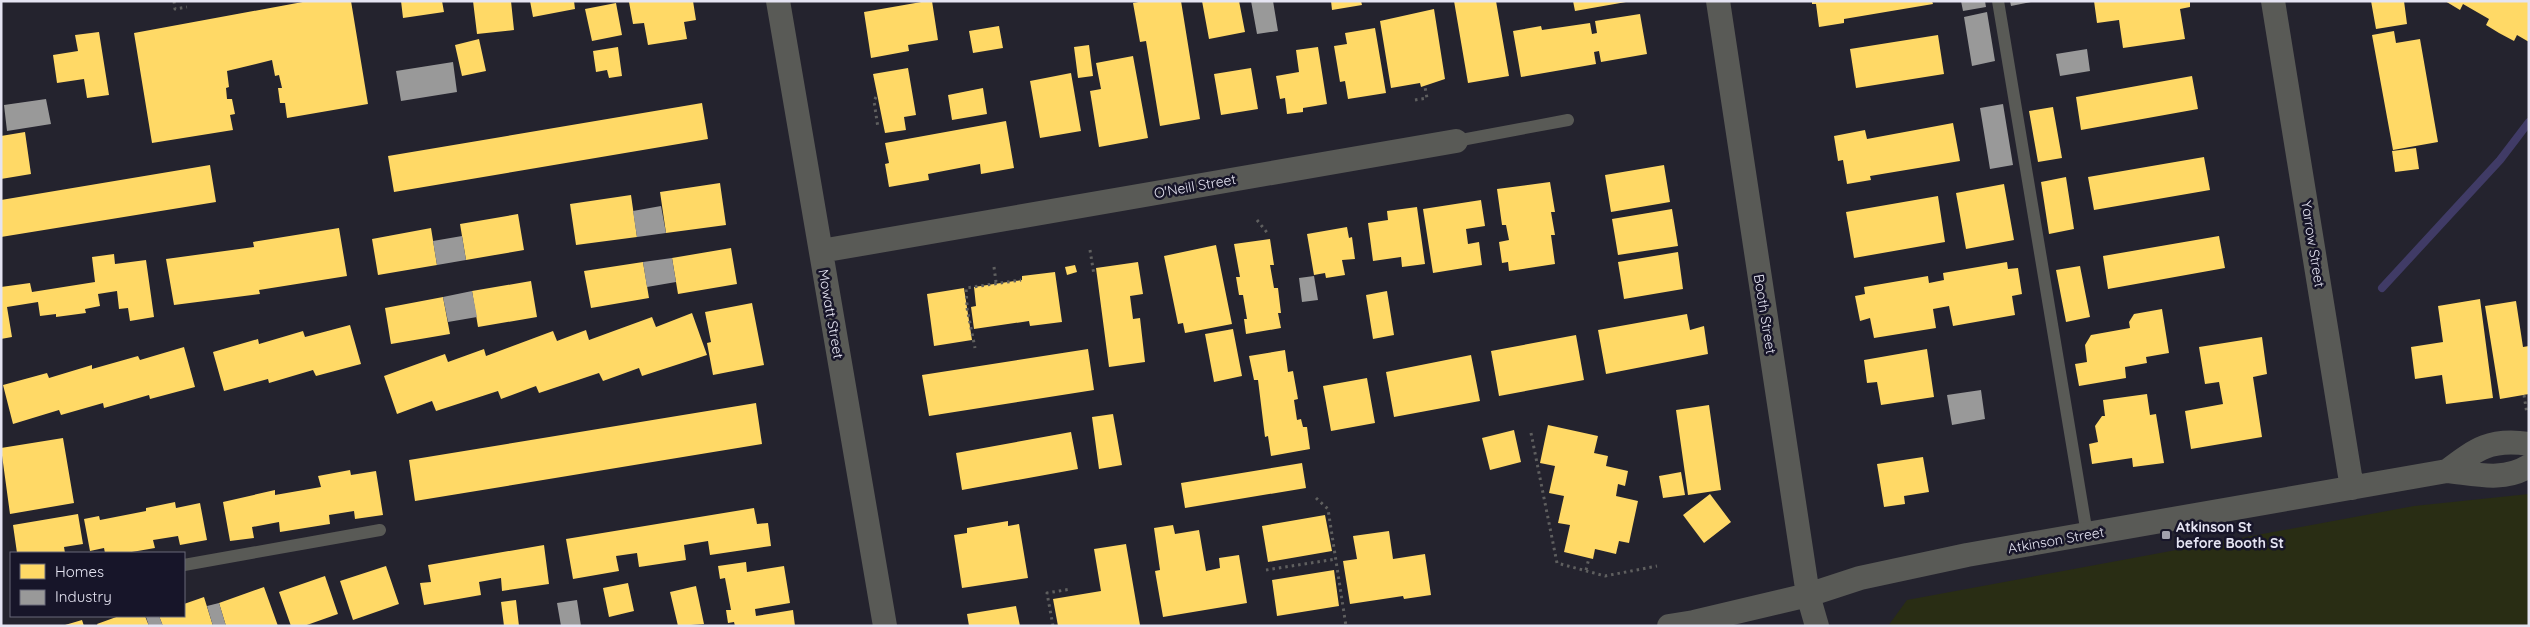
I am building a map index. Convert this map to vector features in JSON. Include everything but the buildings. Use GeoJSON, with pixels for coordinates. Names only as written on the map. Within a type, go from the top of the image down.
{"type":"FeatureCollection","features":[{"type":"Feature","properties":{"kind":"street","name":"Mowatt Street"},"geometry":{"type":"LineString","coordinates":[[778,1],[885,626]]}},
{"type":"Feature","properties":{"kind":"street","name":"Booth Street"},"geometry":{"type":"LineString","coordinates":[[1718,1],[1808,595],[1817,626]]}},
{"type":"Feature","properties":{"kind":"street","name":"Yarrow Street"},"geometry":{"type":"LineString","coordinates":[[2273,1],[2352,488]]}},
{"type":"Feature","properties":{"kind":"street","name":"O'Neill Street"},"geometry":{"type":"LineString","coordinates":[[821,251],[1456,141]]}},
{"type":"Feature","properties":{"kind":"street","name":"Atkinson Street"},"geometry":{"type":"LineString","coordinates":[[2448,471],[2487,445],[2511,441],[2529,444]]}},
{"type":"Feature","properties":{"kind":"street","name":"Atkinson Street"},"geometry":{"type":"LineString","coordinates":[[1669,626],[1694,622],[1808,595],[1860,578],[1948,559],[2448,471],[2498,476],[2512,475],[2529,466]]}},
{"type":"Feature","properties":{"kind":"lane"},"geometry":{"type":"LineString","coordinates":[[1998,1],[2087,534]]}},
{"type":"Feature","properties":{"kind":"lane","name":"O'Neill Street"},"geometry":{"type":"LineString","coordinates":[[1456,141],[1568,120]]}},
{"type":"Feature","properties":{"kind":"lane"},"geometry":{"type":"LineString","coordinates":[[185,565],[380,530]]}},
{"type":"Feature","properties":{"kind":"path"},"geometry":{"type":"LineString","coordinates":[[174,1],[175,9],[187,7],[186,1]]}},
{"type":"Feature","properties":{"kind":"path"},"geometry":{"type":"LineString","coordinates":[[1415,100],[1427,98],[1425,87]]}},
{"type":"Feature","properties":{"kind":"path"},"geometry":{"type":"LineString","coordinates":[[876,97],[874,101],[878,128]]}},
{"type":"Feature","properties":{"kind":"path"},"geometry":{"type":"LineString","coordinates":[[1257,220],[1269,235]]}},
{"type":"Feature","properties":{"kind":"path"},"geometry":{"type":"LineString","coordinates":[[1090,250],[1094,275]]}},
{"type":"Feature","properties":{"kind":"path"},"geometry":{"type":"LineString","coordinates":[[994,267],[996,282]]}},
{"type":"Feature","properties":{"kind":"path"},"geometry":{"type":"LineString","coordinates":[[975,348],[967,306],[966,288],[996,282],[1021,280]]}},
{"type":"Feature","properties":{"kind":"path"},"geometry":{"type":"LineString","coordinates":[[2524,395],[2527,414]]}},
{"type":"Feature","properties":{"kind":"path"},"geometry":{"type":"LineString","coordinates":[[1531,433],[1557,563],[1605,576],[1657,566]]}},
{"type":"Feature","properties":{"kind":"path"},"geometry":{"type":"LineString","coordinates":[[1316,498],[1328,509],[1346,626]]}},
{"type":"Feature","properties":{"kind":"path"},"geometry":{"type":"LineString","coordinates":[[1586,570],[1589,558]]}},
{"type":"Feature","properties":{"kind":"path"},"geometry":{"type":"LineString","coordinates":[[1266,570],[1336,559]]}},
{"type":"Feature","properties":{"kind":"path"},"geometry":{"type":"LineString","coordinates":[[1053,626],[1047,593],[1071,589]]}},
{"type":"Feature","properties":{"kind":"green space"},"geometry":{"type":"Polygon","coordinates":[[[2529,494],[2529,626],[1888,626],[1907,600],[2414,506],[2529,494]]]}},
{"type":"Feature","properties":{"kind":"waterway"},"geometry":{"type":"LineString","coordinates":[[2382,288],[2500,160],[2529,122]]}},
{"type":"Feature","properties":{"kind":"place","name":"Atkinson St before Booth St"},"geometry":{"type":"Point","coordinates":[2166,535]}}]}
